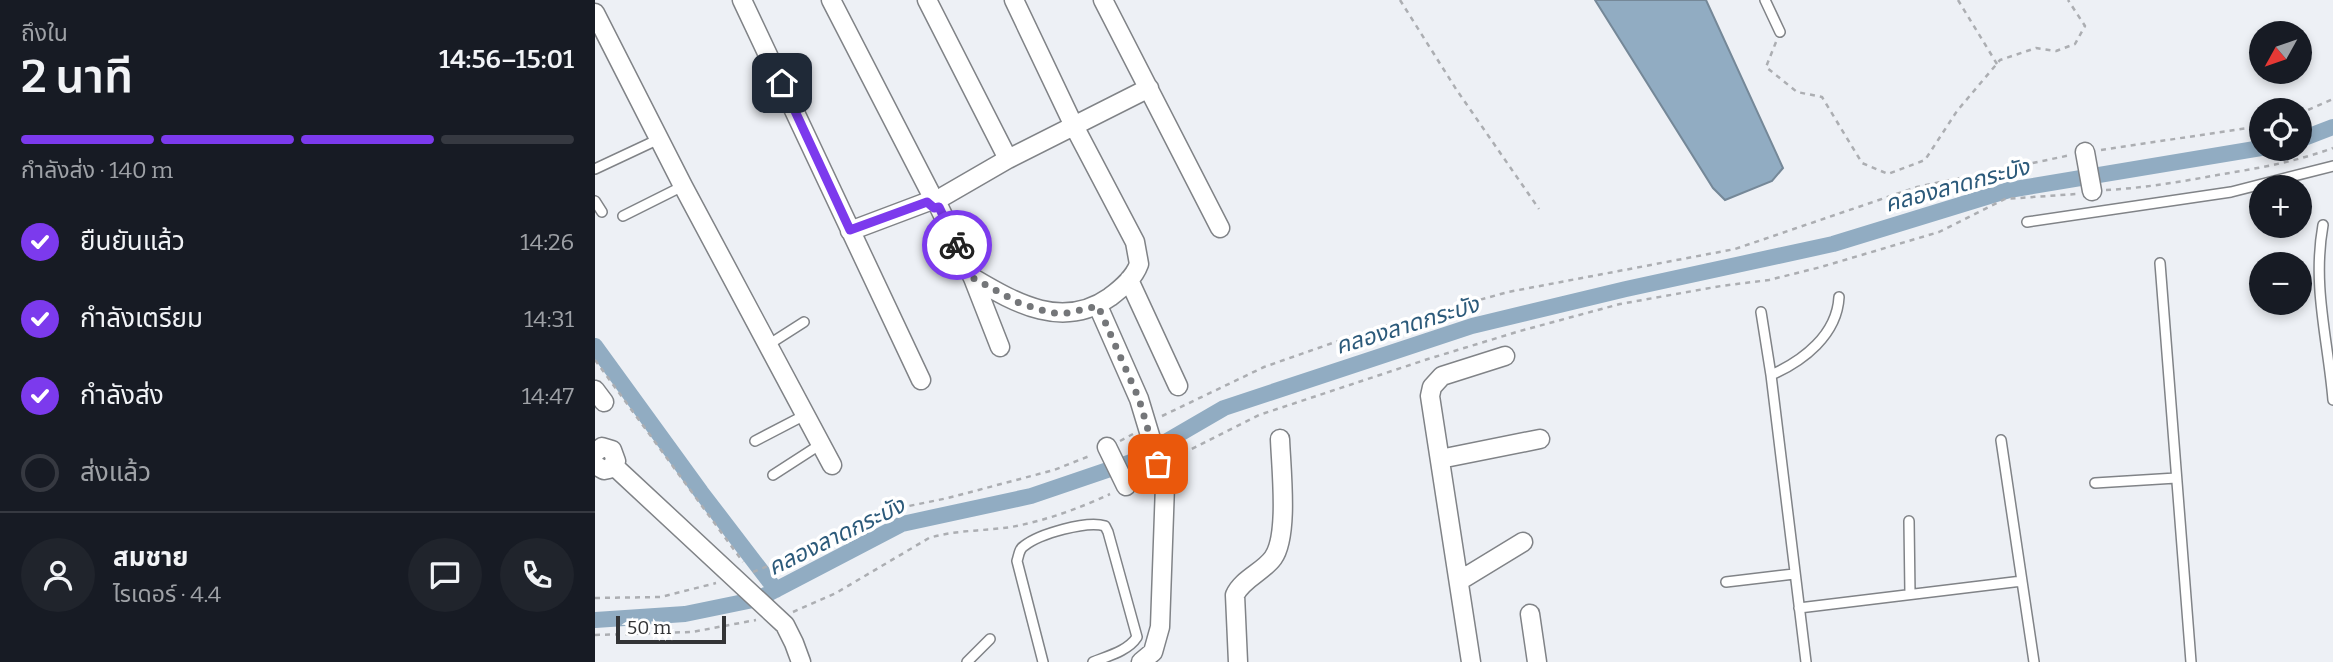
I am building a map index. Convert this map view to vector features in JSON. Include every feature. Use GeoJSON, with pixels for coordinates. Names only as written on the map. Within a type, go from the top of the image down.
{"type":"FeatureCollection","features":[{"type":"Feature","properties":{"kind":"street"},"geometry":{"type":"LineString","coordinates":[[742,0],[921,380]]}},
{"type":"Feature","properties":{"kind":"street"},"geometry":{"type":"LineString","coordinates":[[831,0],[935,199],[973,278],[1000,347]]}},
{"type":"Feature","properties":{"kind":"street"},"geometry":{"type":"LineString","coordinates":[[927,0],[1008,159]]}},
{"type":"Feature","properties":{"kind":"street"},"geometry":{"type":"LineString","coordinates":[[973,278],[1019,303],[1051,313],[1067,313],[1098,306],[1129,280],[1139,264],[1135,242],[1073,124],[1014,0]]}},
{"type":"Feature","properties":{"kind":"street"},"geometry":{"type":"LineString","coordinates":[[1103,0],[1220,228]]}},
{"type":"Feature","properties":{"kind":"street"},"geometry":{"type":"LineString","coordinates":[[595,13],[683,186],[832,465]]}},
{"type":"Feature","properties":{"kind":"street"},"geometry":{"type":"LineString","coordinates":[[850,230],[935,199],[1073,124],[1149,88]]}},
{"type":"Feature","properties":{"kind":"street"},"geometry":{"type":"LineString","coordinates":[[2085,152],[2092,191]]}},
{"type":"Feature","properties":{"kind":"street"},"geometry":{"type":"LineString","coordinates":[[1129,280],[1178,386]]}},
{"type":"Feature","properties":{"kind":"street"},"geometry":{"type":"LineString","coordinates":[[1098,306],[1139,399],[1165,485],[1160,627],[1153,652],[1141,662]]}},
{"type":"Feature","properties":{"kind":"street"},"geometry":{"type":"LineString","coordinates":[[1471,662],[1430,396],[1432,387],[1442,376],[1505,356]]}},
{"type":"Feature","properties":{"kind":"street"},"geometry":{"type":"LineString","coordinates":[[1238,662],[1235,596],[1240,586],[1273,558],[1283,534],[1280,439]]}},
{"type":"Feature","properties":{"kind":"street"},"geometry":{"type":"LineString","coordinates":[[1440,459],[1540,439]]}},
{"type":"Feature","properties":{"kind":"street"},"geometry":{"type":"LineString","coordinates":[[1108,449],[1125,484]]}},
{"type":"Feature","properties":{"kind":"street"},"geometry":{"type":"LineString","coordinates":[[599,464],[719,577],[785,625],[801,662]]}},
{"type":"Feature","properties":{"kind":"street"},"geometry":{"type":"LineString","coordinates":[[1459,580],[1523,542]]}},
{"type":"Feature","properties":{"kind":"street"},"geometry":{"type":"LineString","coordinates":[[1530,614],[1537,662]]}},
{"type":"Feature","properties":{"kind":"lane"},"geometry":{"type":"LineString","coordinates":[[1765,0],[1780,32]]}},
{"type":"Feature","properties":{"kind":"lane"},"geometry":{"type":"LineString","coordinates":[[595,169],[659,139]]}},
{"type":"Feature","properties":{"kind":"lane"},"geometry":{"type":"LineString","coordinates":[[2027,222],[2231,192],[2333,166]]}},
{"type":"Feature","properties":{"kind":"lane"},"geometry":{"type":"LineString","coordinates":[[623,216],[683,186]]}},
{"type":"Feature","properties":{"kind":"lane"},"geometry":{"type":"LineString","coordinates":[[595,201],[602,212]]}},
{"type":"Feature","properties":{"kind":"lane"},"geometry":{"type":"LineString","coordinates":[[2323,225],[2318,254],[2319,289],[2333,400]]}},
{"type":"Feature","properties":{"kind":"lane"},"geometry":{"type":"LineString","coordinates":[[2159,263],[2190,662]]}},
{"type":"Feature","properties":{"kind":"lane"},"geometry":{"type":"LineString","coordinates":[[1770,375],[1803,359],[1835,321],[1839,297]]}},
{"type":"Feature","properties":{"kind":"lane"},"geometry":{"type":"LineString","coordinates":[[1761,312],[1806,662]]}},
{"type":"Feature","properties":{"kind":"lane"},"geometry":{"type":"LineString","coordinates":[[768,345],[804,322]]}},
{"type":"Feature","properties":{"kind":"lane"},"geometry":{"type":"LineString","coordinates":[[755,441],[805,415]]}},
{"type":"Feature","properties":{"kind":"lane"},"geometry":{"type":"LineString","coordinates":[[2001,440],[2033,662]]}},
{"type":"Feature","properties":{"kind":"lane"},"geometry":{"type":"LineString","coordinates":[[773,475],[821,444]]}},
{"type":"Feature","properties":{"kind":"lane"},"geometry":{"type":"LineString","coordinates":[[2095,483],[2176,478]]}},
{"type":"Feature","properties":{"kind":"lane"},"geometry":{"type":"LineString","coordinates":[[1909,521],[1910,594]]}},
{"type":"Feature","properties":{"kind":"lane"},"geometry":{"type":"LineString","coordinates":[[1043,662],[1017,561],[1020,550],[1053,533],[1099,524],[1105,526],[1108,532],[1137,637],[1123,649],[1093,662]]}},
{"type":"Feature","properties":{"kind":"lane"},"geometry":{"type":"LineString","coordinates":[[1726,582],[1794,574]]}},
{"type":"Feature","properties":{"kind":"lane"},"geometry":{"type":"LineString","coordinates":[[1799,608],[2022,580]]}},
{"type":"Feature","properties":{"kind":"lane"},"geometry":{"type":"LineString","coordinates":[[967,662],[990,639]]}},
{"type":"Feature","properties":{"kind":"path"},"geometry":{"type":"LineString","coordinates":[[1400,0],[1456,89],[1539,209]]}},
{"type":"Feature","properties":{"kind":"path"},"geometry":{"type":"LineString","coordinates":[[1958,0],[1997,64]]}},
{"type":"Feature","properties":{"kind":"path"},"geometry":{"type":"LineString","coordinates":[[1780,32],[1766,67],[1797,92],[1822,97],[1862,163],[1888,174],[1925,160],[1957,111],[2000,60],[2036,48],[2056,51],[2075,44],[2085,26],[2068,0]]}},
{"type":"Feature","properties":{"kind":"path"},"geometry":{"type":"LineString","coordinates":[[2312,108],[2333,99]]}},
{"type":"Feature","properties":{"kind":"path"},"geometry":{"type":"LineString","coordinates":[[1155,419],[1264,367],[1364,332],[1508,292],[1735,248],[1917,187],[2085,152],[2249,128]]}},
{"type":"Feature","properties":{"kind":"path"},"geometry":{"type":"LineString","coordinates":[[595,359],[743,562]]}},
{"type":"Feature","properties":{"kind":"path"},"geometry":{"type":"LineString","coordinates":[[751,573],[904,507],[1054,470],[1108,449],[1134,434]]}},
{"type":"Feature","properties":{"kind":"path"},"geometry":{"type":"LineString","coordinates":[[595,598],[661,597],[719,577]]}},
{"type":"Feature","properties":{"kind":"water"},"geometry":{"type":"Polygon","coordinates":[[[1595,0],[1706,0],[1783,168],[1772,181],[1725,200],[1713,188],[1595,0]]]}},
{"type":"Feature","properties":{"kind":"waterway","name":"คลองลาดกระบัง"},"geometry":{"type":"LineString","coordinates":[[2312,135],[2333,127]]}},
{"type":"Feature","properties":{"kind":"waterway","name":"คลองลาดกระบัง"},"geometry":{"type":"LineString","coordinates":[[595,620],[685,614],[758,599],[902,524],[1031,496],[1131,462],[1224,408],[1472,326],[1833,244],[2009,190],[2249,150]]}},
{"type":"Feature","properties":{"kind":"waterway"},"geometry":{"type":"LineString","coordinates":[[595,346],[776,590]]}},
{"type":"Feature","properties":{"kind":"way so far"},"geometry":{"type":"LineString","coordinates":[[957,245],[973,278],[1019,303],[1051,313],[1067,313],[1098,306],[1139,399],[1158,464]]}},
{"type":"Feature","properties":{"kind":"route"},"geometry":{"type":"LineString","coordinates":[[782,83],[850,230],[927,202],[934,208],[939,207],[957,245]]}}]}
